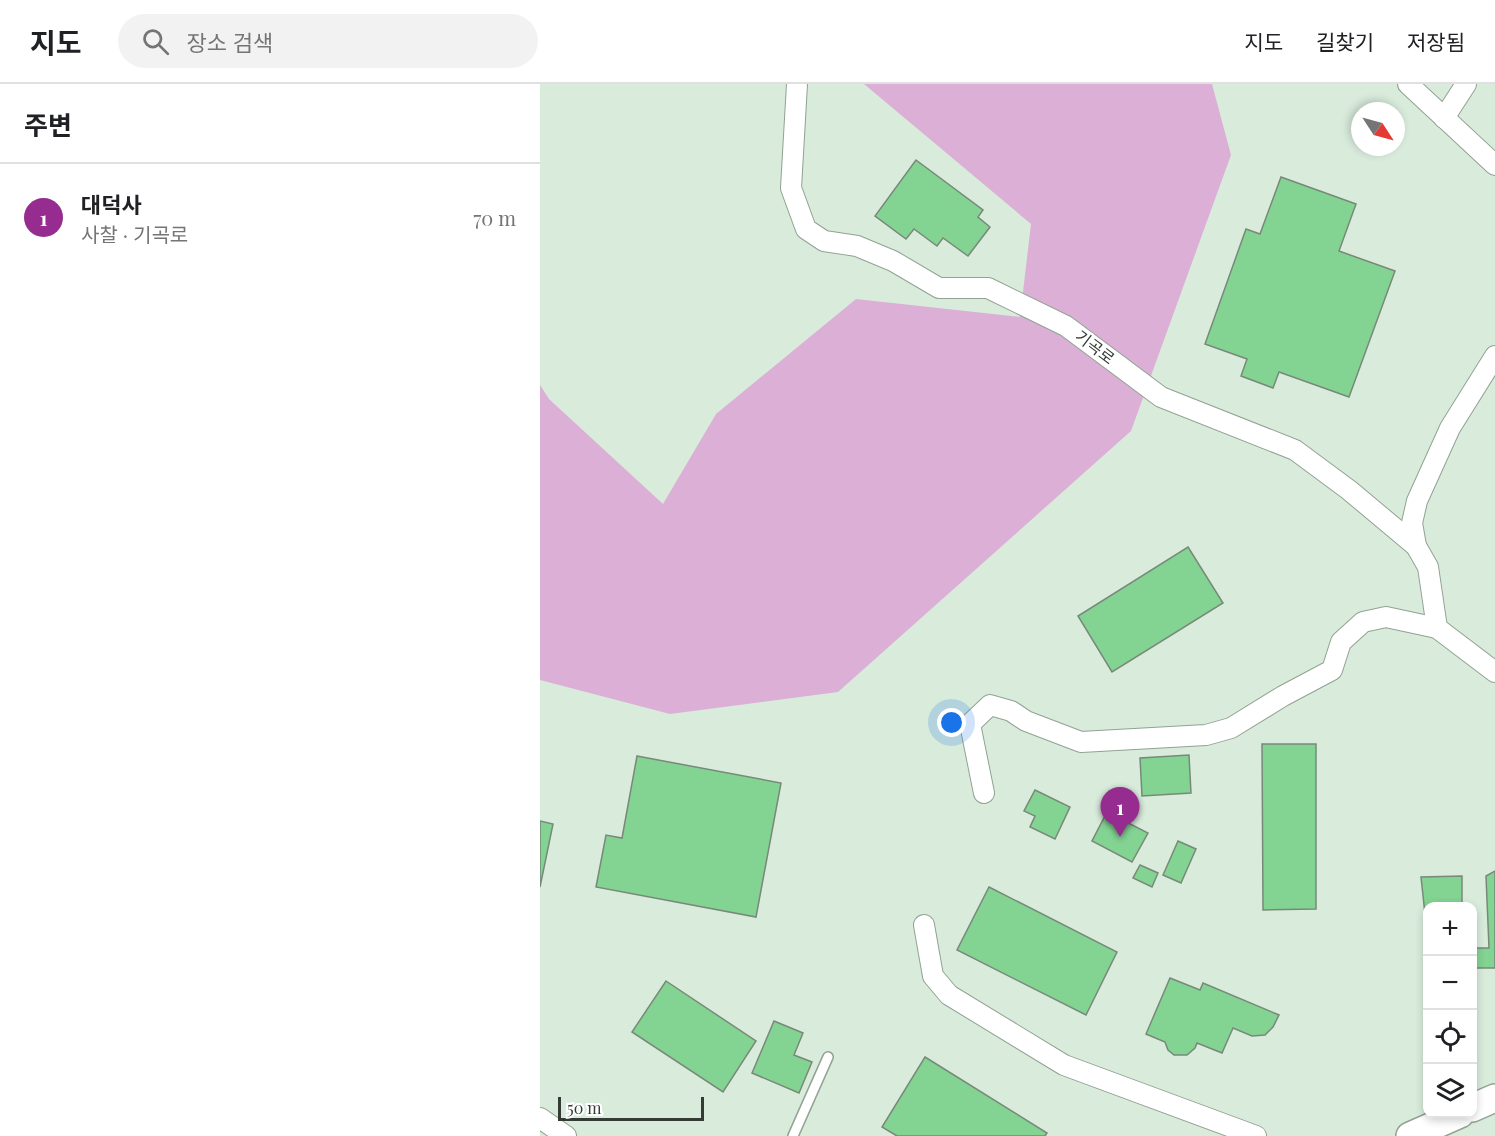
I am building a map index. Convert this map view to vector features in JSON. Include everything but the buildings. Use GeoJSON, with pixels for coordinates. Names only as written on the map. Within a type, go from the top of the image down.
{"type":"FeatureCollection","features":[{"type":"Feature","properties":{"kind":"main road"},"geometry":{"type":"LineString","coordinates":[[1477,1106],[1495,1098]]}},
{"type":"Feature","properties":{"kind":"main road"},"geometry":{"type":"LineString","coordinates":[[1410,1136],[1449,1118]]}},
{"type":"Feature","properties":{"kind":"street","name":"기곡로"},"geometry":{"type":"LineString","coordinates":[[797,84],[791,188],[806,229],[824,241],[857,246],[893,261],[939,288],[988,288],[1066,326],[1161,397],[1294,450],[1349,490],[1416,546],[1428,567],[1437,628]]}},
{"type":"Feature","properties":{"kind":"street"},"geometry":{"type":"LineString","coordinates":[[1408,84],[1495,165]]}},
{"type":"Feature","properties":{"kind":"street"},"geometry":{"type":"LineString","coordinates":[[1444,118],[1466,84]]}},
{"type":"Feature","properties":{"kind":"street"},"geometry":{"type":"LineString","coordinates":[[1416,546],[1412,523],[1417,501],[1450,428],[1495,356]]}},
{"type":"Feature","properties":{"kind":"street"},"geometry":{"type":"LineString","coordinates":[[984,793],[970,724],[990,705],[1011,711],[1026,721],[1081,742],[1206,735],[1231,728],[1283,696],[1332,670],[1341,642],[1363,622],[1386,617],[1437,628],[1495,672]]}},
{"type":"Feature","properties":{"kind":"street"},"geometry":{"type":"LineString","coordinates":[[924,925],[933,976],[949,995],[1064,1065],[1256,1136]]}},
{"type":"Feature","properties":{"kind":"street"},"geometry":{"type":"LineString","coordinates":[[540,1118],[566,1136]]}},
{"type":"Feature","properties":{"kind":"lane"},"geometry":{"type":"LineString","coordinates":[[793,1136],[828,1057]]}},
{"type":"Feature","properties":{"kind":"shaded area"},"geometry":{"type":"Polygon","coordinates":[[[864,84],[1212,84],[1231,155],[1131,431],[838,692],[670,714],[540,680],[540,385],[549,399],[663,504],[716,414],[856,299],[1020,317],[1031,224],[864,84]]]}},
{"type":"Feature","properties":{"kind":"place","name":"대덕사"},"geometry":{"type":"Point","coordinates":[1120,837]}}]}
